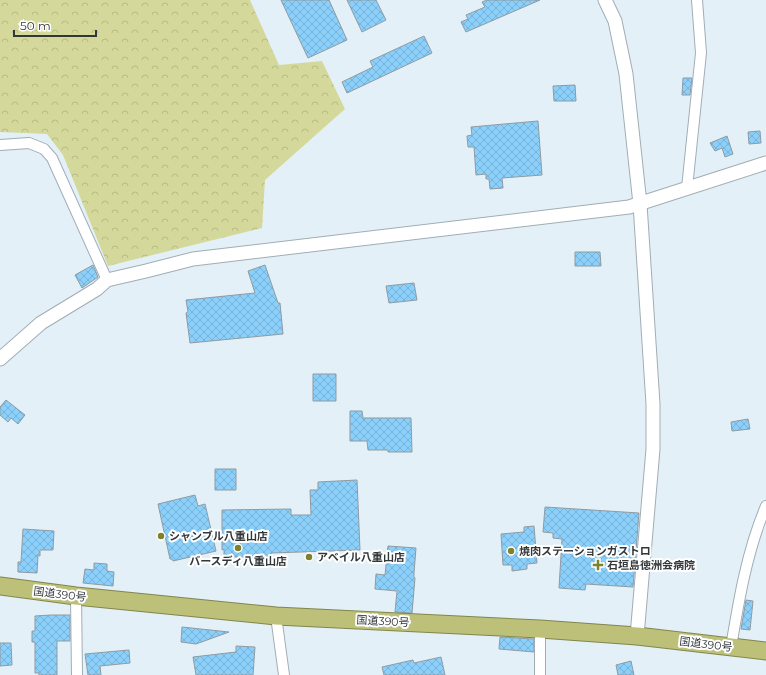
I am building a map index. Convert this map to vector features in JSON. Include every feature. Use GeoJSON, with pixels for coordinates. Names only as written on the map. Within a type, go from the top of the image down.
{"type":"FeatureCollection","features":[{"type":"Feature","properties":{"kind":"highway","name":"国道390号"},"geometry":{"type":"LineString","coordinates":[[0,586],[76,596],[276,616],[540,628],[637,636],[766,651]]}},
{"type":"Feature","properties":{"kind":"street"},"geometry":{"type":"LineString","coordinates":[[605,0],[614,21],[626,74],[640,204],[653,404],[653,449],[637,636]]}},
{"type":"Feature","properties":{"kind":"street"},"geometry":{"type":"LineString","coordinates":[[687,188],[701,53],[697,0]]}},
{"type":"Feature","properties":{"kind":"street"},"geometry":{"type":"LineString","coordinates":[[0,145],[29,143],[44,149],[52,158],[107,280]]}},
{"type":"Feature","properties":{"kind":"street"},"geometry":{"type":"LineString","coordinates":[[0,359],[41,323],[97,289],[107,280],[193,259],[629,207],[766,163]]}},
{"type":"Feature","properties":{"kind":"street"},"geometry":{"type":"LineString","coordinates":[[731,647],[745,568],[754,537],[766,506]]}},
{"type":"Feature","properties":{"kind":"street"},"geometry":{"type":"LineString","coordinates":[[76,596],[76,675]]}},
{"type":"Feature","properties":{"kind":"street"},"geometry":{"type":"LineString","coordinates":[[276,616],[284,675]]}},
{"type":"Feature","properties":{"kind":"street"},"geometry":{"type":"LineString","coordinates":[[540,628],[540,675]]}},
{"type":"Feature","properties":{"kind":"green space"},"geometry":{"type":"Polygon","coordinates":[[[0,0],[250,0],[279,65],[322,61],[345,109],[265,180],[262,228],[108,266],[63,155],[47,134],[0,132],[0,0]]]}},
{"type":"Feature","properties":{"kind":"building"},"geometry":{"type":"Polygon","coordinates":[[[281,0],[329,0],[347,40],[308,58],[281,0]]]}},
{"type":"Feature","properties":{"kind":"building"},"geometry":{"type":"Polygon","coordinates":[[[347,0],[376,0],[386,20],[362,32],[347,0]]]}},
{"type":"Feature","properties":{"kind":"building"},"geometry":{"type":"Polygon","coordinates":[[[487,0],[540,0],[466,32],[461,22],[468,19],[466,15],[485,7],[482,2],[487,0]]]}},
{"type":"Feature","properties":{"kind":"building"},"geometry":{"type":"Polygon","coordinates":[[[424,36],[432,53],[347,93],[342,82],[373,67],[370,61],[424,36]]]}},
{"type":"Feature","properties":{"kind":"building"},"geometry":{"type":"Polygon","coordinates":[[[683,78],[692,78],[690,95],[682,95],[683,78]]]}},
{"type":"Feature","properties":{"kind":"building"},"geometry":{"type":"Polygon","coordinates":[[[575,85],[576,101],[554,101],[553,86],[575,85]]]}},
{"type":"Feature","properties":{"kind":"building"},"geometry":{"type":"Polygon","coordinates":[[[538,121],[542,175],[502,178],[503,188],[490,189],[489,179],[486,179],[486,174],[476,175],[474,147],[468,147],[467,136],[472,135],[471,127],[538,121]]]}},
{"type":"Feature","properties":{"kind":"building"},"geometry":{"type":"Polygon","coordinates":[[[760,131],[761,143],[749,144],[748,132],[760,131]]]}},
{"type":"Feature","properties":{"kind":"building"},"geometry":{"type":"Polygon","coordinates":[[[727,136],[733,154],[725,157],[722,148],[715,151],[710,143],[727,136]]]}},
{"type":"Feature","properties":{"kind":"building"},"geometry":{"type":"Polygon","coordinates":[[[575,252],[600,252],[601,266],[575,266],[575,252]]]}},
{"type":"Feature","properties":{"kind":"building"},"geometry":{"type":"Polygon","coordinates":[[[93,265],[98,277],[82,288],[75,275],[93,265]]]}},
{"type":"Feature","properties":{"kind":"building"},"geometry":{"type":"Polygon","coordinates":[[[265,265],[278,303],[280,303],[283,334],[190,343],[186,313],[188,312],[186,300],[255,293],[248,271],[265,265]]]}},
{"type":"Feature","properties":{"kind":"building"},"geometry":{"type":"Polygon","coordinates":[[[414,283],[417,300],[389,303],[386,286],[414,283]]]}},
{"type":"Feature","properties":{"kind":"building"},"geometry":{"type":"Polygon","coordinates":[[[313,374],[336,374],[336,401],[313,401],[313,374]]]}},
{"type":"Feature","properties":{"kind":"building"},"geometry":{"type":"Polygon","coordinates":[[[6,400],[25,415],[18,424],[11,418],[8,422],[0,415],[0,407],[6,400]]]}},
{"type":"Feature","properties":{"kind":"building"},"geometry":{"type":"Polygon","coordinates":[[[350,411],[362,411],[363,418],[411,418],[412,452],[368,450],[367,441],[350,441],[350,411]]]}},
{"type":"Feature","properties":{"kind":"building"},"geometry":{"type":"Polygon","coordinates":[[[748,419],[750,429],[732,431],[731,422],[748,419]]]}},
{"type":"Feature","properties":{"kind":"building"},"geometry":{"type":"Polygon","coordinates":[[[215,469],[236,469],[236,490],[215,490],[215,469]]]}},
{"type":"Feature","properties":{"kind":"building"},"geometry":{"type":"Polygon","coordinates":[[[357,480],[360,550],[271,553],[271,557],[224,557],[224,549],[222,550],[222,510],[291,509],[291,515],[311,515],[310,490],[318,490],[318,482],[357,480]]]}},
{"type":"Feature","properties":{"kind":"building"},"geometry":{"type":"Polygon","coordinates":[[[195,495],[198,506],[205,504],[216,551],[173,561],[170,559],[158,504],[195,495]]]}},
{"type":"Feature","properties":{"kind":"building","name":"石垣島徳洲会病院"},"geometry":{"type":"Polygon","coordinates":[[[545,507],[639,513],[633,587],[586,584],[585,590],[559,588],[562,539],[553,538],[553,533],[543,532],[545,507]]]}},
{"type":"Feature","properties":{"kind":"building"},"geometry":{"type":"Polygon","coordinates":[[[534,526],[537,563],[527,564],[527,569],[512,571],[512,565],[503,565],[501,534],[524,532],[524,527],[534,526]]]}},
{"type":"Feature","properties":{"kind":"building"},"geometry":{"type":"Polygon","coordinates":[[[23,529],[54,531],[53,550],[40,550],[40,556],[38,555],[37,573],[18,572],[18,562],[21,562],[23,529]]]}},
{"type":"Feature","properties":{"kind":"building"},"geometry":{"type":"Polygon","coordinates":[[[388,546],[416,548],[412,613],[395,612],[397,591],[375,589],[376,574],[385,575],[388,546]]]}},
{"type":"Feature","properties":{"kind":"building"},"geometry":{"type":"Polygon","coordinates":[[[94,563],[107,564],[107,571],[114,572],[113,586],[83,583],[85,569],[94,570],[94,563]]]}},
{"type":"Feature","properties":{"kind":"building"},"geometry":{"type":"Polygon","coordinates":[[[746,600],[753,601],[750,630],[741,629],[746,600]]]}},
{"type":"Feature","properties":{"kind":"building"},"geometry":{"type":"Polygon","coordinates":[[[70,615],[70,641],[57,641],[57,675],[39,675],[39,673],[35,673],[35,642],[32,642],[32,631],[35,631],[35,616],[70,615]]]}},
{"type":"Feature","properties":{"kind":"building"},"geometry":{"type":"Polygon","coordinates":[[[182,627],[229,632],[196,644],[181,642],[182,627]]]}},
{"type":"Feature","properties":{"kind":"building"},"geometry":{"type":"Polygon","coordinates":[[[500,637],[534,639],[534,652],[499,649],[500,637]]]}},
{"type":"Feature","properties":{"kind":"building"},"geometry":{"type":"Polygon","coordinates":[[[0,643],[11,643],[12,665],[0,666],[0,643]]]}},
{"type":"Feature","properties":{"kind":"building"},"geometry":{"type":"Polygon","coordinates":[[[236,646],[255,647],[253,675],[196,675],[193,657],[236,652],[236,646]]]}},
{"type":"Feature","properties":{"kind":"building"},"geometry":{"type":"Polygon","coordinates":[[[129,650],[130,663],[100,666],[101,675],[88,675],[85,654],[129,650]]]}},
{"type":"Feature","properties":{"kind":"building"},"geometry":{"type":"Polygon","coordinates":[[[441,657],[445,675],[384,675],[382,667],[413,660],[414,663],[441,657]]]}},
{"type":"Feature","properties":{"kind":"building"},"geometry":{"type":"Polygon","coordinates":[[[631,661],[634,675],[618,675],[616,665],[631,661]]]}},
{"type":"Feature","properties":{"kind":"place","name":"シャンブル八重山店"},"geometry":{"type":"Point","coordinates":[161,536]}},
{"type":"Feature","properties":{"kind":"place","name":"バースディ八重山店"},"geometry":{"type":"Point","coordinates":[238,548]}},
{"type":"Feature","properties":{"kind":"place","name":"焼肉ステーションガストロ"},"geometry":{"type":"Point","coordinates":[511,551]}},
{"type":"Feature","properties":{"kind":"place","name":"アベイル八重山店"},"geometry":{"type":"Point","coordinates":[309,557]}},
{"type":"Feature","properties":{"kind":"place","name":"石垣島徳洲会病院"},"geometry":{"type":"Point","coordinates":[598,565]}}]}
